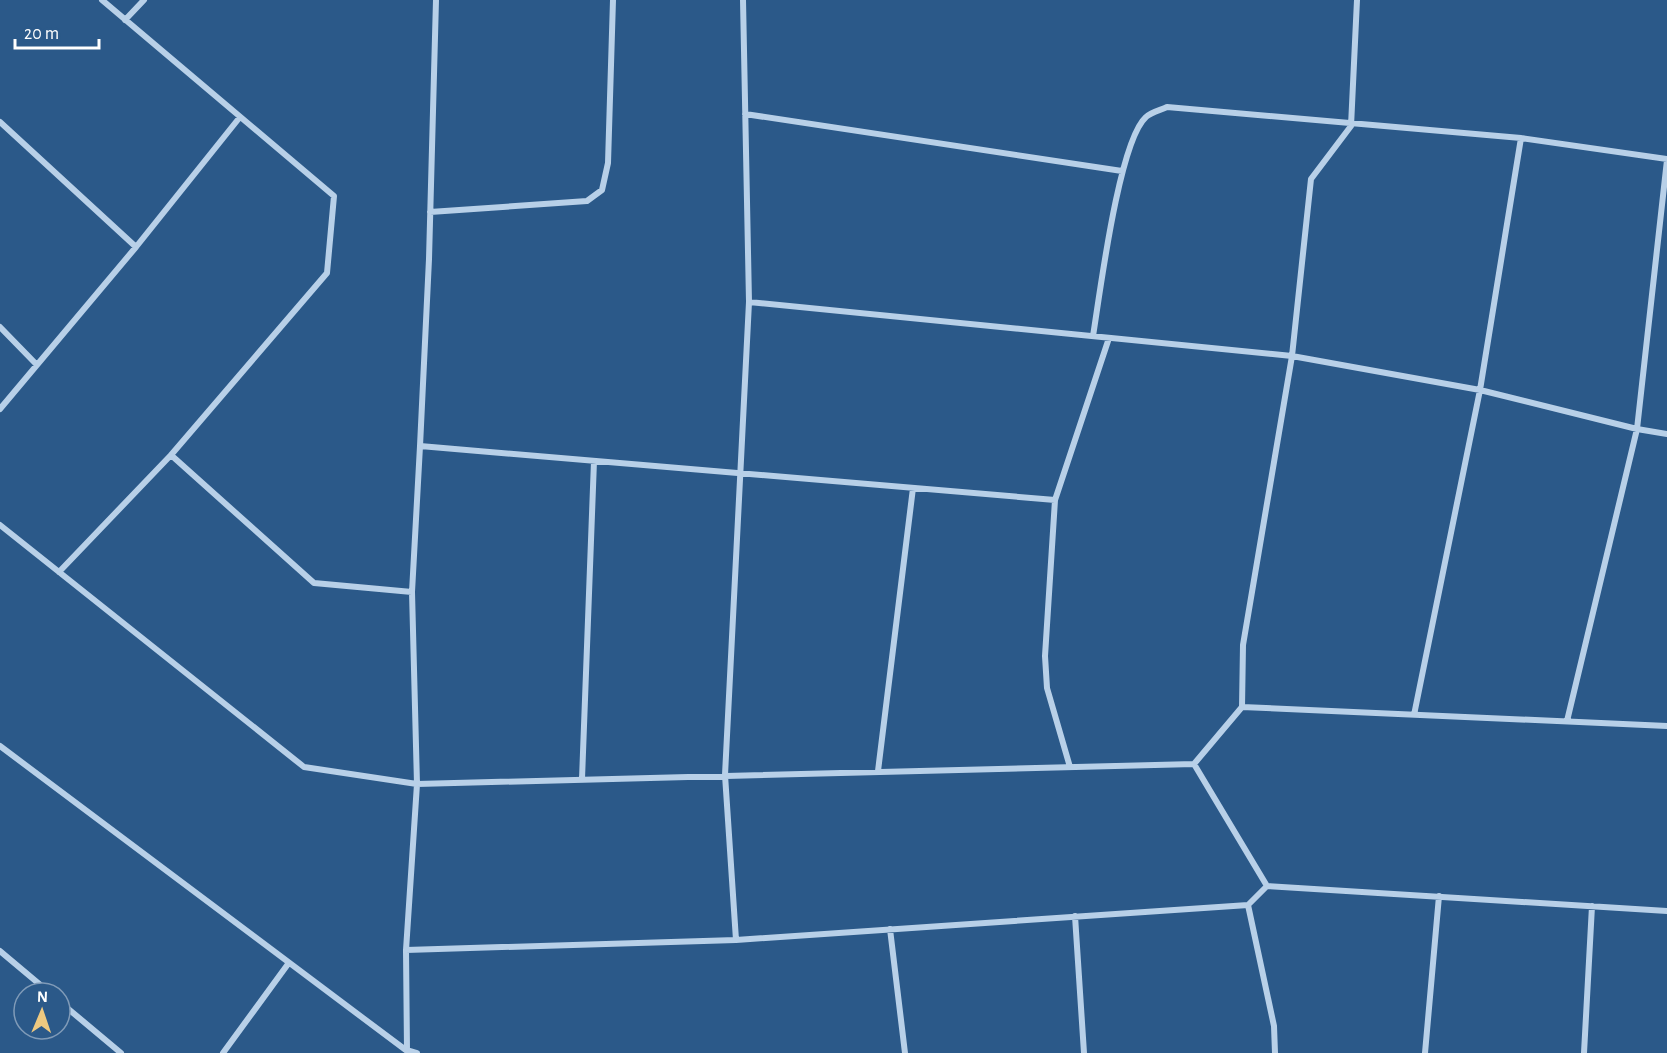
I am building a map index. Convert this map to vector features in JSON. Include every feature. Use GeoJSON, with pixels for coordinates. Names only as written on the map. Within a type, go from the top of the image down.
{"type":"FeatureCollection","features":[{"type":"Feature","properties":{"kind":"street"},"geometry":{"type":"LineString","coordinates":[[59,572],[171,455],[327,273],[334,196],[102,0]]}},
{"type":"Feature","properties":{"kind":"street"},"geometry":{"type":"LineString","coordinates":[[125,20],[144,0]]}},
{"type":"Feature","properties":{"kind":"street"},"geometry":{"type":"LineString","coordinates":[[407,1052],[406,950],[417,784],[412,592],[430,212],[436,0]]}},
{"type":"Feature","properties":{"kind":"street"},"geometry":{"type":"LineString","coordinates":[[430,212],[587,201],[602,189],[608,163],[613,0]]}},
{"type":"Feature","properties":{"kind":"street"},"geometry":{"type":"LineString","coordinates":[[736,940],[725,775],[749,302],[743,0]]}},
{"type":"Feature","properties":{"kind":"street"},"geometry":{"type":"LineString","coordinates":[[0,525],[304,767],[417,784],[1194,764],[1242,707],[1243,645],[1292,356],[1311,179],[1351,126],[1357,0]]}},
{"type":"Feature","properties":{"kind":"street"},"geometry":{"type":"LineString","coordinates":[[1093,336],[1122,171],[1135,134],[1146,116],[1167,107],[1351,126],[1521,138],[1667,159],[1637,429],[1567,722]]}},
{"type":"Feature","properties":{"kind":"street"},"geometry":{"type":"LineString","coordinates":[[745,114],[1122,171]]}},
{"type":"Feature","properties":{"kind":"street"},"geometry":{"type":"LineString","coordinates":[[0,410],[136,248],[240,117]]}},
{"type":"Feature","properties":{"kind":"street"},"geometry":{"type":"LineString","coordinates":[[0,122],[136,248]]}},
{"type":"Feature","properties":{"kind":"street"},"geometry":{"type":"LineString","coordinates":[[1414,715],[1480,390],[1521,138]]}},
{"type":"Feature","properties":{"kind":"street"},"geometry":{"type":"LineString","coordinates":[[749,302],[1292,356],[1480,390],[1637,429],[1667,434]]}},
{"type":"Feature","properties":{"kind":"street"},"geometry":{"type":"LineString","coordinates":[[0,327],[37,365]]}},
{"type":"Feature","properties":{"kind":"street"},"geometry":{"type":"LineString","coordinates":[[1070,767],[1047,688],[1045,656],[1055,500],[1109,338]]}},
{"type":"Feature","properties":{"kind":"street"},"geometry":{"type":"LineString","coordinates":[[420,446],[1055,500]]}},
{"type":"Feature","properties":{"kind":"street"},"geometry":{"type":"LineString","coordinates":[[171,455],[314,583],[412,592]]}},
{"type":"Feature","properties":{"kind":"street"},"geometry":{"type":"LineString","coordinates":[[582,779],[594,461]]}},
{"type":"Feature","properties":{"kind":"street"},"geometry":{"type":"LineString","coordinates":[[878,771],[913,488]]}},
{"type":"Feature","properties":{"kind":"street"},"geometry":{"type":"LineString","coordinates":[[1242,707],[1667,726]]}},
{"type":"Feature","properties":{"kind":"street"},"geometry":{"type":"LineString","coordinates":[[0,746],[407,1052],[417,1053]]}},
{"type":"Feature","properties":{"kind":"street"},"geometry":{"type":"LineString","coordinates":[[1194,764],[1267,886]]}},
{"type":"Feature","properties":{"kind":"street"},"geometry":{"type":"LineString","coordinates":[[406,950],[736,940],[1248,905],[1267,886],[1667,910]]}},
{"type":"Feature","properties":{"kind":"street"},"geometry":{"type":"LineString","coordinates":[[1425,1053],[1439,896]]}},
{"type":"Feature","properties":{"kind":"street"},"geometry":{"type":"LineString","coordinates":[[1248,905],[1274,1026],[1275,1053]]}},
{"type":"Feature","properties":{"kind":"street"},"geometry":{"type":"LineString","coordinates":[[1584,1053],[1592,906]]}},
{"type":"Feature","properties":{"kind":"street"},"geometry":{"type":"LineString","coordinates":[[1075,916],[1084,1053]]}},
{"type":"Feature","properties":{"kind":"street"},"geometry":{"type":"LineString","coordinates":[[890,929],[905,1053]]}},
{"type":"Feature","properties":{"kind":"street"},"geometry":{"type":"LineString","coordinates":[[0,951],[36,981]]}},
{"type":"Feature","properties":{"kind":"street"},"geometry":{"type":"LineString","coordinates":[[223,1053],[288,964]]}},
{"type":"Feature","properties":{"kind":"street"},"geometry":{"type":"LineString","coordinates":[[72,1012],[121,1053]]}}]}
